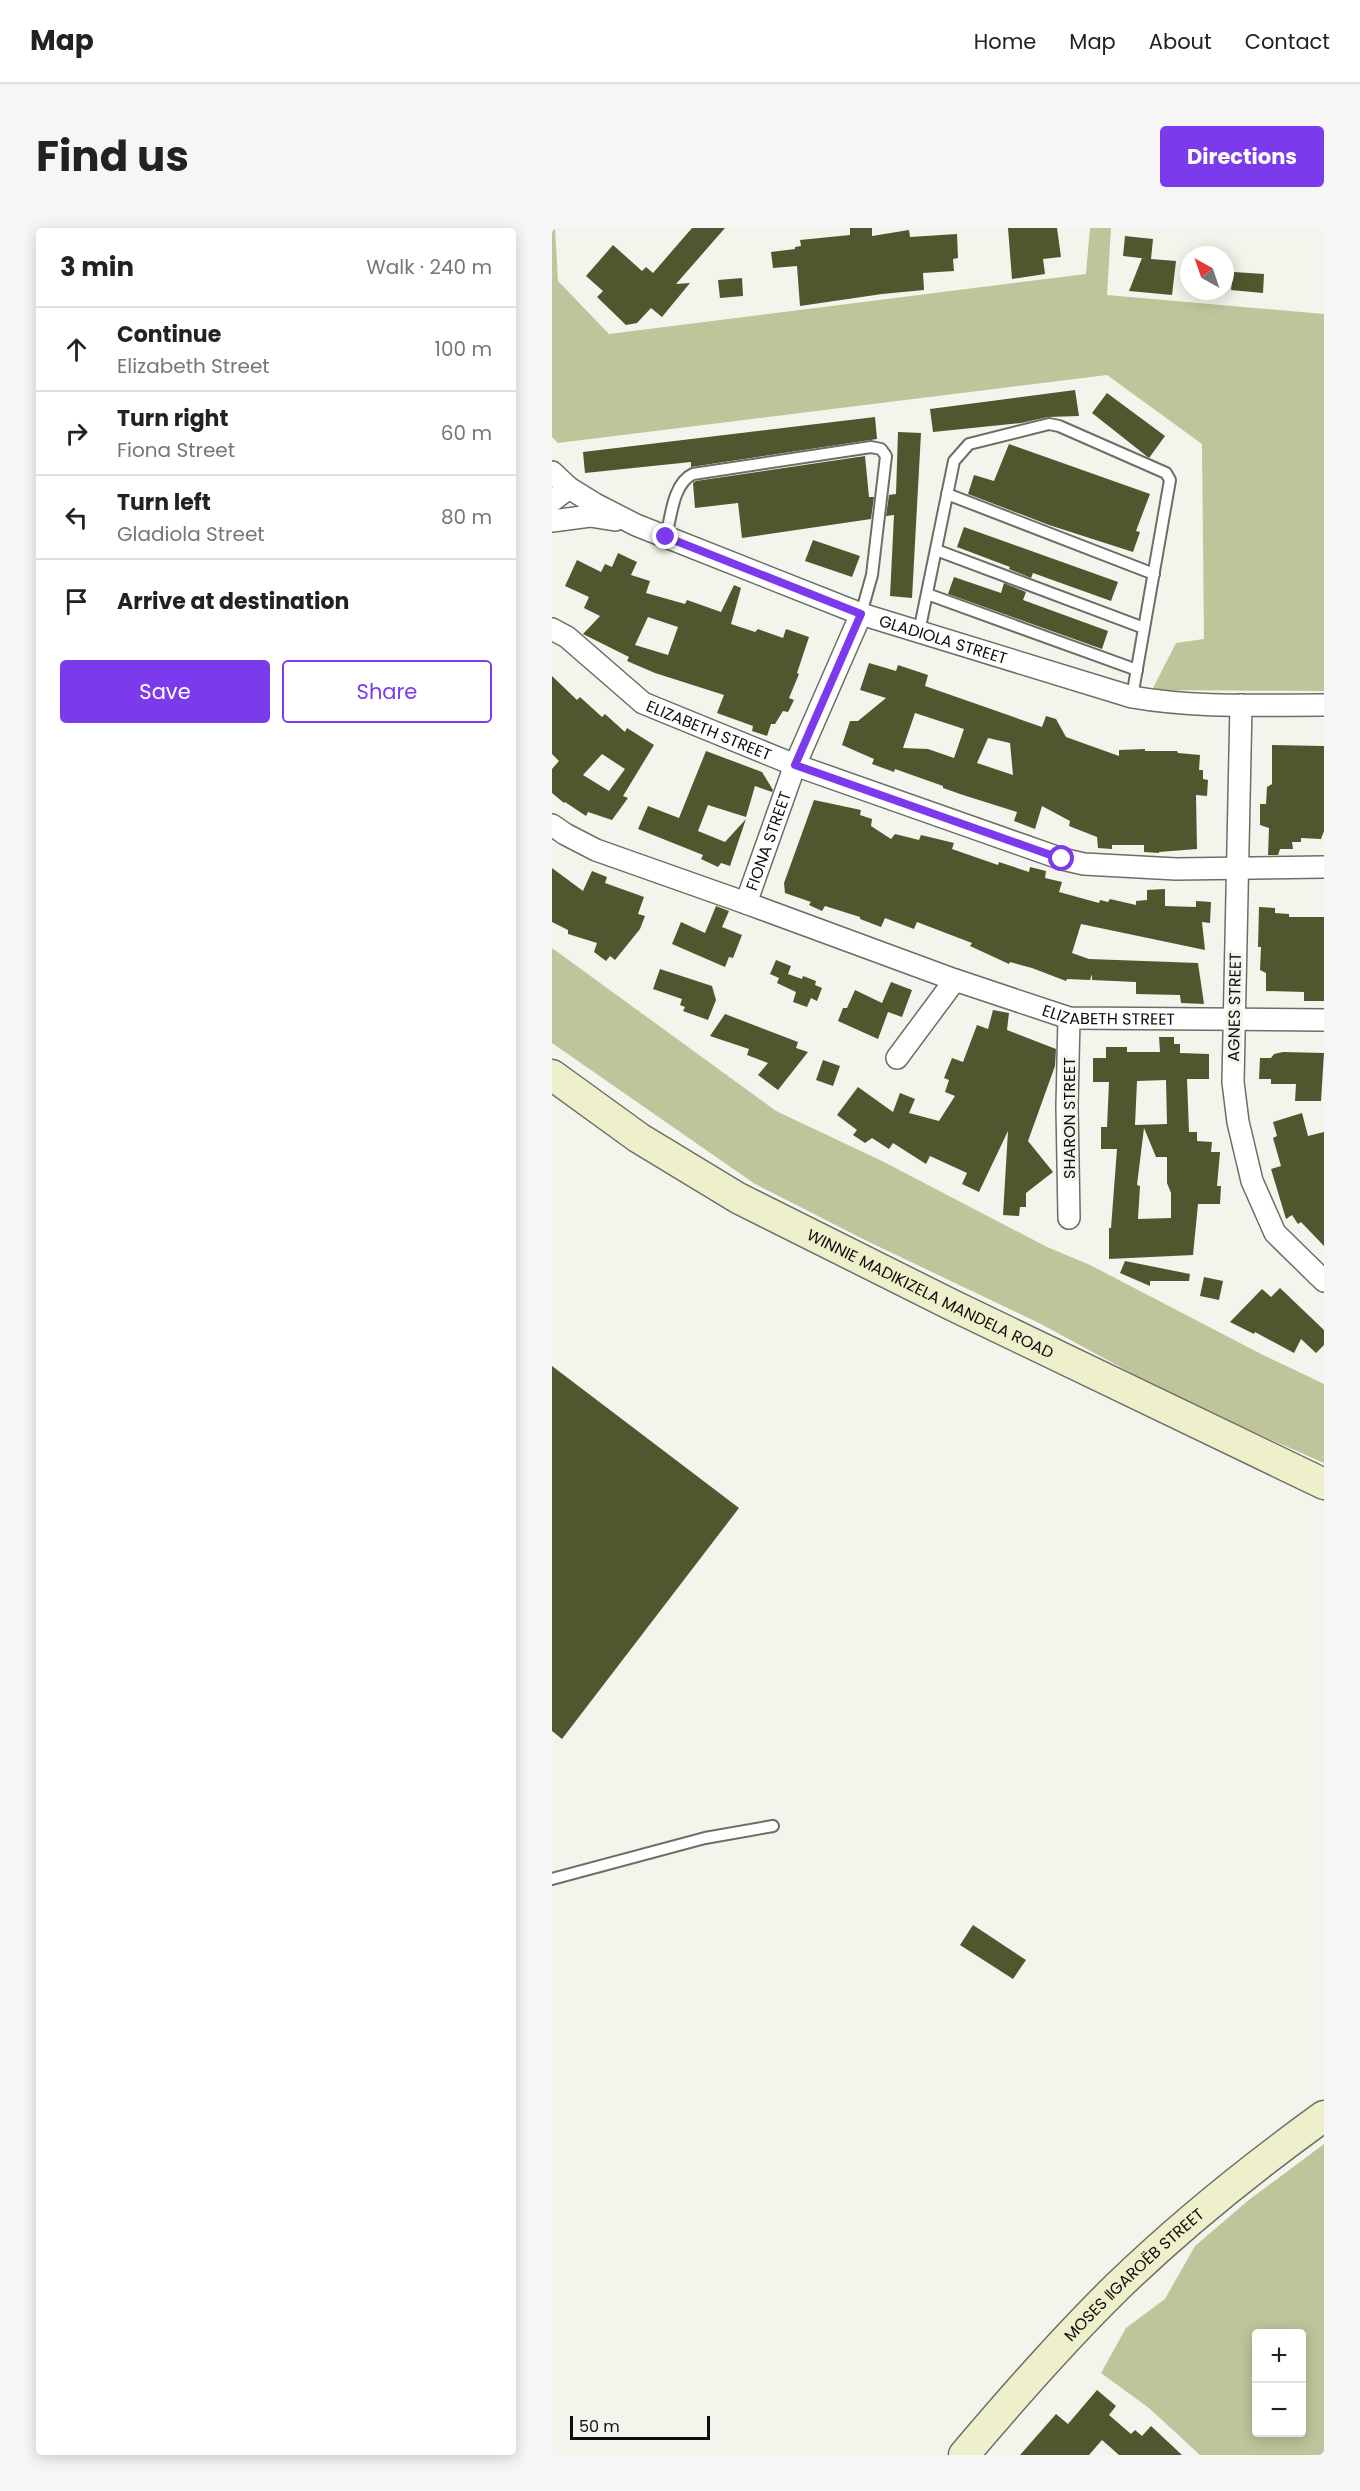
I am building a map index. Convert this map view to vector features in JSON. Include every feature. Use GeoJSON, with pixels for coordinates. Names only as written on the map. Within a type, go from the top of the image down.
{"type":"FeatureCollection","features":[{"type":"Feature","properties":{"kind":"main road","name":"WINNIE MADIKIZELA MANDELA ROAD"},"geometry":{"type":"LineString","coordinates":[[552,1075],[639,1138],[738,1198],[952,1305],[1324,1484]]}},
{"type":"Feature","properties":{"kind":"main road","name":"MOSES ǁGAROËB STREET"},"geometry":{"type":"LineString","coordinates":[[964,2455],[1009,2401],[1117,2287],[1280,2147],[1324,2116]]}},
{"type":"Feature","properties":{"kind":"street","name":"GLADIOLA STREET"},"geometry":{"type":"LineString","coordinates":[[552,472],[569,488],[636,525],[861,614],[1132,697],[1162,702],[1324,705]]}},
{"type":"Feature","properties":{"kind":"street"},"geometry":{"type":"LineString","coordinates":[[552,501],[569,488]]}},
{"type":"Feature","properties":{"kind":"street"},"geometry":{"type":"LineString","coordinates":[[552,521],[590,516],[636,525]]}},
{"type":"Feature","properties":{"kind":"street","name":"FIONA STREET"},"geometry":{"type":"LineString","coordinates":[[746,903],[795,765],[861,614]]}},
{"type":"Feature","properties":{"kind":"street","name":"ELIZABETH STREET"},"geometry":{"type":"LineString","coordinates":[[552,629],[567,637],[643,703],[795,765],[1062,859],[1084,864],[1176,869],[1236,866],[1324,867]]}},
{"type":"Feature","properties":{"kind":"street","name":"AGNES STREET"},"geometry":{"type":"LineString","coordinates":[[1241,705],[1233,1082],[1238,1122],[1252,1181],[1275,1233],[1324,1281]]}},
{"type":"Feature","properties":{"kind":"street","name":"ELIZABETH STREET"},"geometry":{"type":"LineString","coordinates":[[552,825],[596,850],[955,980],[1069,1018],[1324,1020]]}},
{"type":"Feature","properties":{"kind":"street"},"geometry":{"type":"LineString","coordinates":[[897,1058],[955,980]]}},
{"type":"Feature","properties":{"kind":"street","name":"SHARON STREET"},"geometry":{"type":"LineString","coordinates":[[1069,1018],[1067,1106],[1069,1218]]}},
{"type":"Feature","properties":{"kind":"lane"},"geometry":{"type":"LineString","coordinates":[[919,632],[954,461],[969,444],[1049,424],[1059,426],[1166,473],[1170,480],[1132,697]]}},
{"type":"Feature","properties":{"kind":"lane"},"geometry":{"type":"LineString","coordinates":[[666,537],[680,485],[686,477],[693,474],[871,447],[881,449],[886,456],[872,575],[861,614]]}},
{"type":"Feature","properties":{"kind":"lane"},"geometry":{"type":"LineString","coordinates":[[947,494],[1154,574]]}},
{"type":"Feature","properties":{"kind":"lane"},"geometry":{"type":"LineString","coordinates":[[936,550],[1144,628]]}},
{"type":"Feature","properties":{"kind":"lane"},"geometry":{"type":"LineString","coordinates":[[927,594],[1137,670]]}},
{"type":"Feature","properties":{"kind":"lane"},"geometry":{"type":"LineString","coordinates":[[552,1879],[705,1838],[772,1826]]}},
{"type":"Feature","properties":{"kind":"green space"},"geometry":{"type":"Polygon","coordinates":[[[552,228],[555,228],[558,281],[609,334],[1086,274],[1090,228],[1111,228],[1107,295],[1324,314],[1324,691],[1152,690],[1176,643],[1204,639],[1202,444],[1107,375],[558,443],[552,437],[552,228]]]}},
{"type":"Feature","properties":{"kind":"green space"},"geometry":{"type":"Polygon","coordinates":[[[552,948],[776,1111],[882,1161],[1047,1247],[1090,1265],[1263,1355],[1324,1384],[1324,1463],[1183,1401],[1039,1323],[869,1242],[755,1184],[552,1043],[552,948]]]}},
{"type":"Feature","properties":{"kind":"green space"},"geometry":{"type":"Polygon","coordinates":[[[1324,2144],[1324,2455],[1200,2455],[1149,2408],[1101,2373],[1126,2328],[1165,2299],[1195,2246],[1250,2199],[1324,2144]]]}},
{"type":"Feature","properties":{"kind":"building"},"geometry":{"type":"Polygon","coordinates":[[[692,228],[725,228],[676,284],[690,283],[662,317],[651,308],[637,323],[626,325],[597,297],[603,291],[586,276],[613,245],[642,271],[646,267],[653,273],[692,228]]]}},
{"type":"Feature","properties":{"kind":"building"},"geometry":{"type":"Polygon","coordinates":[[[850,228],[872,228],[872,236],[909,230],[910,237],[957,234],[958,258],[953,259],[954,271],[923,273],[924,290],[800,306],[797,266],[773,268],[771,252],[795,249],[801,246],[800,240],[850,235],[850,228]]]}},
{"type":"Feature","properties":{"kind":"building"},"geometry":{"type":"Polygon","coordinates":[[[1008,228],[1057,228],[1061,257],[1043,259],[1045,274],[1012,279],[1008,228]]]}},
{"type":"Feature","properties":{"kind":"building"},"geometry":{"type":"Polygon","coordinates":[[[1125,236],[1153,239],[1151,259],[1176,261],[1172,295],[1129,291],[1142,258],[1123,256],[1125,236]]]}},
{"type":"Feature","properties":{"kind":"building"},"geometry":{"type":"Polygon","coordinates":[[[1234,272],[1264,274],[1263,293],[1234,290],[1234,272]]]}},
{"type":"Feature","properties":{"kind":"building"},"geometry":{"type":"Polygon","coordinates":[[[742,278],[743,296],[720,298],[718,280],[742,278]]]}},
{"type":"Feature","properties":{"kind":"building"},"geometry":{"type":"Polygon","coordinates":[[[1075,390],[1079,416],[1048,417],[1021,423],[933,432],[930,409],[1075,390]]]}},
{"type":"Feature","properties":{"kind":"building"},"geometry":{"type":"Polygon","coordinates":[[[1107,393],[1165,436],[1149,458],[1092,413],[1107,393]]]}},
{"type":"Feature","properties":{"kind":"building"},"geometry":{"type":"Polygon","coordinates":[[[875,417],[877,439],[691,467],[691,462],[585,473],[583,452],[875,417]]]}},
{"type":"Feature","properties":{"kind":"building"},"geometry":{"type":"Polygon","coordinates":[[[898,432],[921,433],[912,598],[890,596],[894,515],[886,516],[889,495],[896,494],[898,432]]]}},
{"type":"Feature","properties":{"kind":"building"},"geometry":{"type":"Polygon","coordinates":[[[1009,444],[1150,494],[1136,531],[1140,532],[1133,552],[1049,525],[968,494],[974,475],[994,481],[1009,444]]]}},
{"type":"Feature","properties":{"kind":"building"},"geometry":{"type":"Polygon","coordinates":[[[865,456],[869,497],[874,497],[871,519],[742,538],[738,503],[695,508],[693,483],[696,481],[865,456]]]}},
{"type":"Feature","properties":{"kind":"building"},"geometry":{"type":"Polygon","coordinates":[[[964,527],[1118,582],[1111,601],[1033,573],[1031,578],[1009,569],[1010,567],[957,547],[964,527]]]}},
{"type":"Feature","properties":{"kind":"building"},"geometry":{"type":"Polygon","coordinates":[[[813,540],[860,556],[852,577],[805,561],[813,540]]]}},
{"type":"Feature","properties":{"kind":"building"},"geometry":{"type":"Polygon","coordinates":[[[618,553],[637,562],[631,575],[650,581],[646,593],[685,604],[687,600],[721,612],[734,585],[741,588],[731,624],[755,632],[758,629],[783,638],[786,629],[809,637],[797,673],[799,674],[789,698],[794,700],[788,712],[783,711],[775,724],[771,724],[767,736],[752,731],[753,726],[717,713],[724,695],[655,673],[627,661],[629,657],[583,634],[600,616],[584,608],[589,597],[565,586],[577,560],[601,572],[605,564],[612,567],[618,553]],[[648,617],[635,645],[668,655],[678,627],[648,617]]]}},
{"type":"Feature","properties":{"kind":"building"},"geometry":{"type":"Polygon","coordinates":[[[954,577],[1001,593],[1004,583],[1026,592],[1023,600],[1108,631],[1102,649],[948,594],[954,577]]]}},
{"type":"Feature","properties":{"kind":"building"},"geometry":{"type":"Polygon","coordinates":[[[869,663],[896,671],[898,665],[928,675],[925,686],[1042,727],[1046,716],[1056,719],[1066,737],[1119,756],[1119,750],[1145,749],[1145,751],[1177,751],[1200,755],[1199,770],[1203,770],[1203,779],[1208,780],[1207,796],[1196,795],[1197,849],[1159,853],[1144,852],[1144,845],[1112,845],[1112,849],[1098,848],[1097,837],[1069,826],[1070,821],[1042,806],[1035,829],[1014,821],[1017,812],[943,788],[943,786],[895,769],[894,772],[872,764],[874,759],[842,745],[850,721],[858,721],[886,698],[860,690],[869,663]],[[915,713],[903,748],[928,749],[954,758],[964,729],[915,713]],[[988,738],[977,763],[1013,775],[1010,743],[988,738]]]}},
{"type":"Feature","properties":{"kind":"building"},"geometry":{"type":"Polygon","coordinates":[[[552,676],[577,700],[580,697],[602,717],[605,714],[625,732],[627,728],[654,745],[623,796],[628,798],[612,820],[588,812],[586,816],[552,793],[552,769],[559,761],[552,754],[552,676]],[[602,754],[583,775],[609,791],[625,769],[602,754]]]}},
{"type":"Feature","properties":{"kind":"building"},"geometry":{"type":"Polygon","coordinates":[[[1272,745],[1324,746],[1324,831],[1321,839],[1301,838],[1301,842],[1292,842],[1293,849],[1280,849],[1278,855],[1268,855],[1269,828],[1260,825],[1260,804],[1266,804],[1267,787],[1272,784],[1272,745]]]}},
{"type":"Feature","properties":{"kind":"building"},"geometry":{"type":"Polygon","coordinates":[[[706,751],[762,772],[773,790],[772,792],[755,786],[746,817],[708,805],[698,831],[725,842],[746,819],[730,866],[721,863],[718,867],[701,859],[703,855],[638,829],[648,806],[679,818],[706,751]]]}},
{"type":"Feature","properties":{"kind":"building"},"geometry":{"type":"Polygon","coordinates":[[[814,800],[861,810],[860,815],[872,819],[871,826],[891,839],[895,834],[919,840],[921,835],[954,843],[952,849],[998,865],[999,862],[1029,872],[1030,867],[1046,871],[1045,878],[1062,882],[1059,892],[1099,903],[1100,900],[1108,902],[1110,899],[1136,905],[1136,901],[1147,900],[1147,890],[1165,889],[1165,906],[1196,907],[1196,901],[1211,902],[1210,923],[1202,922],[1205,950],[1081,924],[1072,953],[1089,959],[1198,963],[1204,1004],[1181,1003],[1180,995],[1136,994],[1136,982],[1092,980],[1092,974],[1090,980],[1067,979],[1066,981],[1032,968],[1010,962],[1009,964],[970,946],[972,943],[917,922],[914,929],[885,918],[881,927],[860,919],[860,917],[825,906],[822,911],[809,905],[811,902],[785,893],[784,883],[814,800]]]}},
{"type":"Feature","properties":{"kind":"building"},"geometry":{"type":"Polygon","coordinates":[[[552,868],[583,891],[592,871],[607,877],[605,883],[644,897],[638,914],[645,916],[640,929],[615,960],[610,956],[606,961],[594,952],[597,943],[568,934],[568,930],[552,922],[552,868]]]}},
{"type":"Feature","properties":{"kind":"building"},"geometry":{"type":"Polygon","coordinates":[[[716,906],[729,911],[722,927],[742,935],[733,958],[729,957],[725,967],[672,944],[681,922],[705,933],[716,906]]]}},
{"type":"Feature","properties":{"kind":"building"},"geometry":{"type":"Polygon","coordinates":[[[1259,907],[1275,908],[1275,913],[1289,914],[1289,917],[1324,917],[1324,1001],[1304,1001],[1304,992],[1266,991],[1266,973],[1260,970],[1261,947],[1258,947],[1259,907]]]}},
{"type":"Feature","properties":{"kind":"building"},"geometry":{"type":"Polygon","coordinates":[[[776,960],[791,966],[788,974],[816,981],[815,985],[822,988],[817,1001],[811,998],[807,1007],[793,1002],[796,992],[777,983],[779,978],[770,974],[776,960]]]}},
{"type":"Feature","properties":{"kind":"building"},"geometry":{"type":"Polygon","coordinates":[[[660,969],[712,986],[716,1000],[708,1020],[683,1011],[685,1007],[680,1005],[682,999],[653,989],[660,969]]]}},
{"type":"Feature","properties":{"kind":"building"},"geometry":{"type":"Polygon","coordinates":[[[891,982],[912,990],[902,1017],[888,1012],[878,1039],[838,1021],[843,1008],[847,1008],[855,990],[882,1003],[891,982]]]}},
{"type":"Feature","properties":{"kind":"building"},"geometry":{"type":"Polygon","coordinates":[[[993,1010],[1009,1013],[1007,1030],[1056,1049],[1055,1066],[1028,1141],[1053,1172],[1026,1193],[1026,1207],[1020,1207],[1019,1216],[1003,1215],[1008,1131],[979,1192],[962,1184],[967,1173],[930,1156],[926,1164],[893,1143],[889,1149],[872,1138],[865,1143],[853,1135],[857,1130],[837,1115],[858,1087],[893,1112],[900,1093],[915,1099],[909,1113],[939,1121],[955,1096],[945,1092],[949,1080],[944,1078],[952,1058],[963,1062],[977,1025],[988,1029],[993,1010]]]}},
{"type":"Feature","properties":{"kind":"building"},"geometry":{"type":"Polygon","coordinates":[[[725,1014],[798,1042],[796,1048],[808,1052],[778,1090],[758,1075],[768,1063],[747,1055],[749,1049],[710,1036],[725,1014]]]}},
{"type":"Feature","properties":{"kind":"building"},"geometry":{"type":"Polygon","coordinates":[[[1159,1037],[1174,1037],[1174,1044],[1180,1044],[1180,1053],[1209,1054],[1209,1079],[1187,1079],[1189,1132],[1197,1132],[1197,1141],[1212,1142],[1211,1152],[1220,1152],[1217,1186],[1221,1186],[1220,1204],[1198,1204],[1193,1255],[1109,1259],[1109,1228],[1111,1228],[1117,1149],[1101,1149],[1101,1127],[1107,1127],[1109,1082],[1093,1082],[1093,1058],[1106,1058],[1106,1047],[1127,1047],[1127,1052],[1160,1052],[1159,1037]],[[1166,1080],[1137,1081],[1135,1125],[1167,1124],[1166,1080]],[[1144,1128],[1137,1185],[1140,1186],[1138,1219],[1171,1218],[1167,1157],[1156,1157],[1144,1128]]]}},
{"type":"Feature","properties":{"kind":"building"},"geometry":{"type":"Polygon","coordinates":[[[1283,1052],[1324,1053],[1321,1101],[1295,1101],[1296,1084],[1271,1084],[1271,1079],[1259,1079],[1260,1058],[1271,1058],[1274,1054],[1283,1052]]]}},
{"type":"Feature","properties":{"kind":"building"},"geometry":{"type":"Polygon","coordinates":[[[823,1060],[840,1066],[833,1086],[816,1080],[823,1060]]]}},
{"type":"Feature","properties":{"kind":"building"},"geometry":{"type":"Polygon","coordinates":[[[1302,1113],[1308,1136],[1324,1132],[1324,1246],[1301,1222],[1298,1224],[1292,1215],[1286,1219],[1271,1169],[1281,1166],[1273,1138],[1277,1136],[1273,1122],[1302,1113]]]}},
{"type":"Feature","properties":{"kind":"building"},"geometry":{"type":"Polygon","coordinates":[[[1125,1261],[1190,1274],[1189,1281],[1150,1281],[1150,1286],[1120,1273],[1125,1261]]]}},
{"type":"Feature","properties":{"kind":"building"},"geometry":{"type":"Polygon","coordinates":[[[1204,1277],[1223,1281],[1219,1300],[1200,1296],[1204,1277]]]}},
{"type":"Feature","properties":{"kind":"building"},"geometry":{"type":"Polygon","coordinates":[[[1280,1288],[1324,1330],[1324,1345],[1316,1353],[1301,1339],[1294,1353],[1255,1332],[1254,1334],[1230,1322],[1262,1289],[1271,1297],[1280,1288]]]}},
{"type":"Feature","properties":{"kind":"building"},"geometry":{"type":"Polygon","coordinates":[[[552,1366],[739,1508],[562,1739],[552,1731],[552,1366]]]}},
{"type":"Feature","properties":{"kind":"building"},"geometry":{"type":"Polygon","coordinates":[[[973,1925],[1026,1960],[1013,1979],[960,1945],[973,1925]]]}},
{"type":"Feature","properties":{"kind":"building"},"geometry":{"type":"Polygon","coordinates":[[[1097,2390],[1116,2406],[1109,2415],[1131,2434],[1135,2430],[1142,2436],[1151,2426],[1182,2455],[1119,2455],[1102,2440],[1089,2455],[1020,2455],[1056,2414],[1068,2424],[1097,2390]]]}},
{"type":"Feature","properties":{"kind":"route"},"geometry":{"type":"LineString","coordinates":[[666,537],[861,614],[795,765],[1062,859]]}}]}
